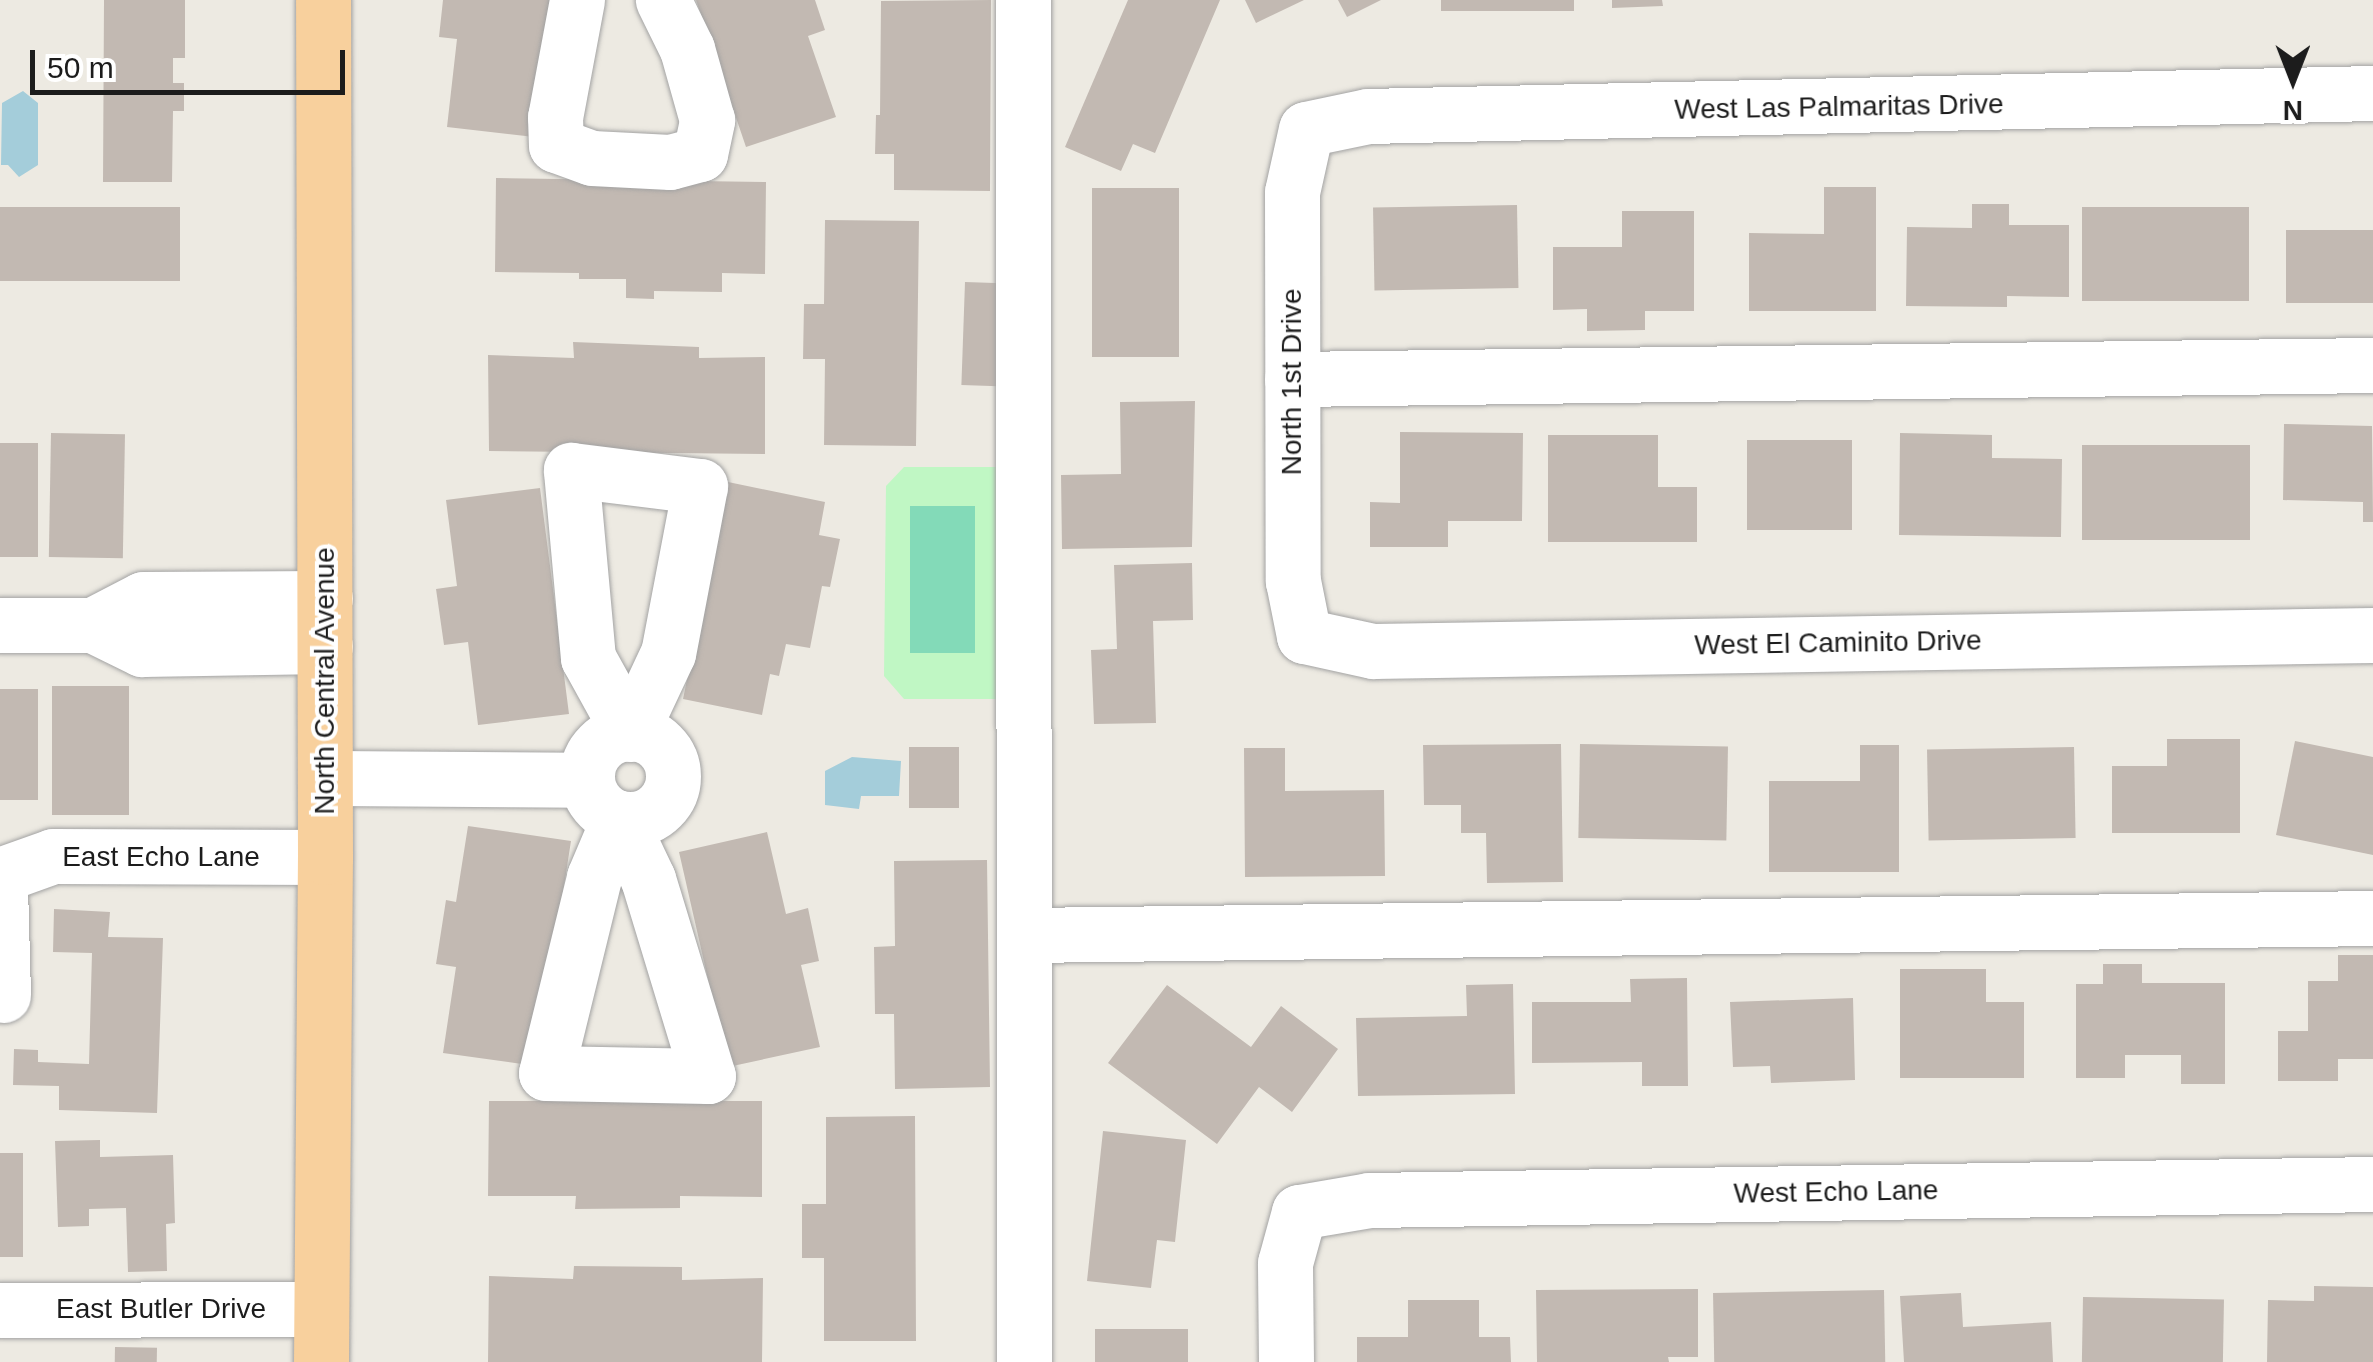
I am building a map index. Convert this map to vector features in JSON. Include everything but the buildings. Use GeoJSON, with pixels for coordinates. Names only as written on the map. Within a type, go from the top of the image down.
{"type":"FeatureCollection","features":[{"type":"Feature","properties":{"kind":"main road","name":"North Central Avenue"},"geometry":{"type":"LineString","coordinates":[[321,1362],[325,874],[323,0]]}},
{"type":"Feature","properties":{"kind":"street"},"geometry":{"type":"LineString","coordinates":[[578,0],[556,116],[556,144],[592,158],[670,162],[700,154],[707,120],[687,49],[664,0]]}},
{"type":"Feature","properties":{"kind":"street"},"geometry":{"type":"LineString","coordinates":[[1023,0],[1024,1362]]}},
{"type":"Feature","properties":{"kind":"street","name":"West Las Palmaritas Drive"},"geometry":{"type":"LineString","coordinates":[[1306,129],[1368,116],[2373,93]]}},
{"type":"Feature","properties":{"kind":"street","name":"North 1st Drive"},"geometry":{"type":"LineString","coordinates":[[1304,636],[1293,581],[1292,192],[1306,129]]}},
{"type":"Feature","properties":{"kind":"street"},"geometry":{"type":"LineString","coordinates":[[1292,379],[2373,365]]}},
{"type":"Feature","properties":{"kind":"street"},"geometry":{"type":"LineString","coordinates":[[0,624],[93,625],[144,599],[177,623],[325,622]]}},
{"type":"Feature","properties":{"kind":"street","name":"West El Caminito Drive"},"geometry":{"type":"LineString","coordinates":[[1304,636],[1374,650],[2373,635]]}},
{"type":"Feature","properties":{"kind":"street"},"geometry":{"type":"LineString","coordinates":[[324,778],[603,799],[632,820],[657,810],[672,788],[674,776],[665,750],[655,741],[630,734],[598,748],[603,799],[594,877],[546,1073],[708,1076],[648,880],[603,799]]}},
{"type":"Feature","properties":{"kind":"street"},"geometry":{"type":"LineString","coordinates":[[0,887],[3,995]]}},
{"type":"Feature","properties":{"kind":"street"},"geometry":{"type":"LineString","coordinates":[[1025,935],[2373,918]]}},
{"type":"Feature","properties":{"kind":"street","name":"West Echo Lane"},"geometry":{"type":"LineString","coordinates":[[1286,1362],[1284,1263],[1299,1212],[1369,1200],[2373,1184]]}},
{"type":"Feature","properties":{"kind":"street","name":"East Butler Drive"},"geometry":{"type":"LineString","coordinates":[[0,1310],[321,1309]]}},
{"type":"Feature","properties":{"kind":"green space"},"geometry":{"type":"Polygon","coordinates":[[[904,467],[1002,467],[1002,699],[904,699],[884,676],[886,486],[904,467]]]}},
{"type":"Feature","properties":{"kind":"green space"},"geometry":{"type":"Polygon","coordinates":[[[910,506],[975,506],[975,653],[910,653],[910,506]]]}},
{"type":"Feature","properties":{"kind":"water"},"geometry":{"type":"Polygon","coordinates":[[[23,91],[38,103],[38,165],[19,177],[8,165],[1,165],[2,103],[23,91]]]}},
{"type":"Feature","properties":{"kind":"water"},"geometry":{"type":"Polygon","coordinates":[[[852,757],[901,761],[899,796],[861,796],[859,809],[825,805],[825,771],[852,757]]]}}]}
